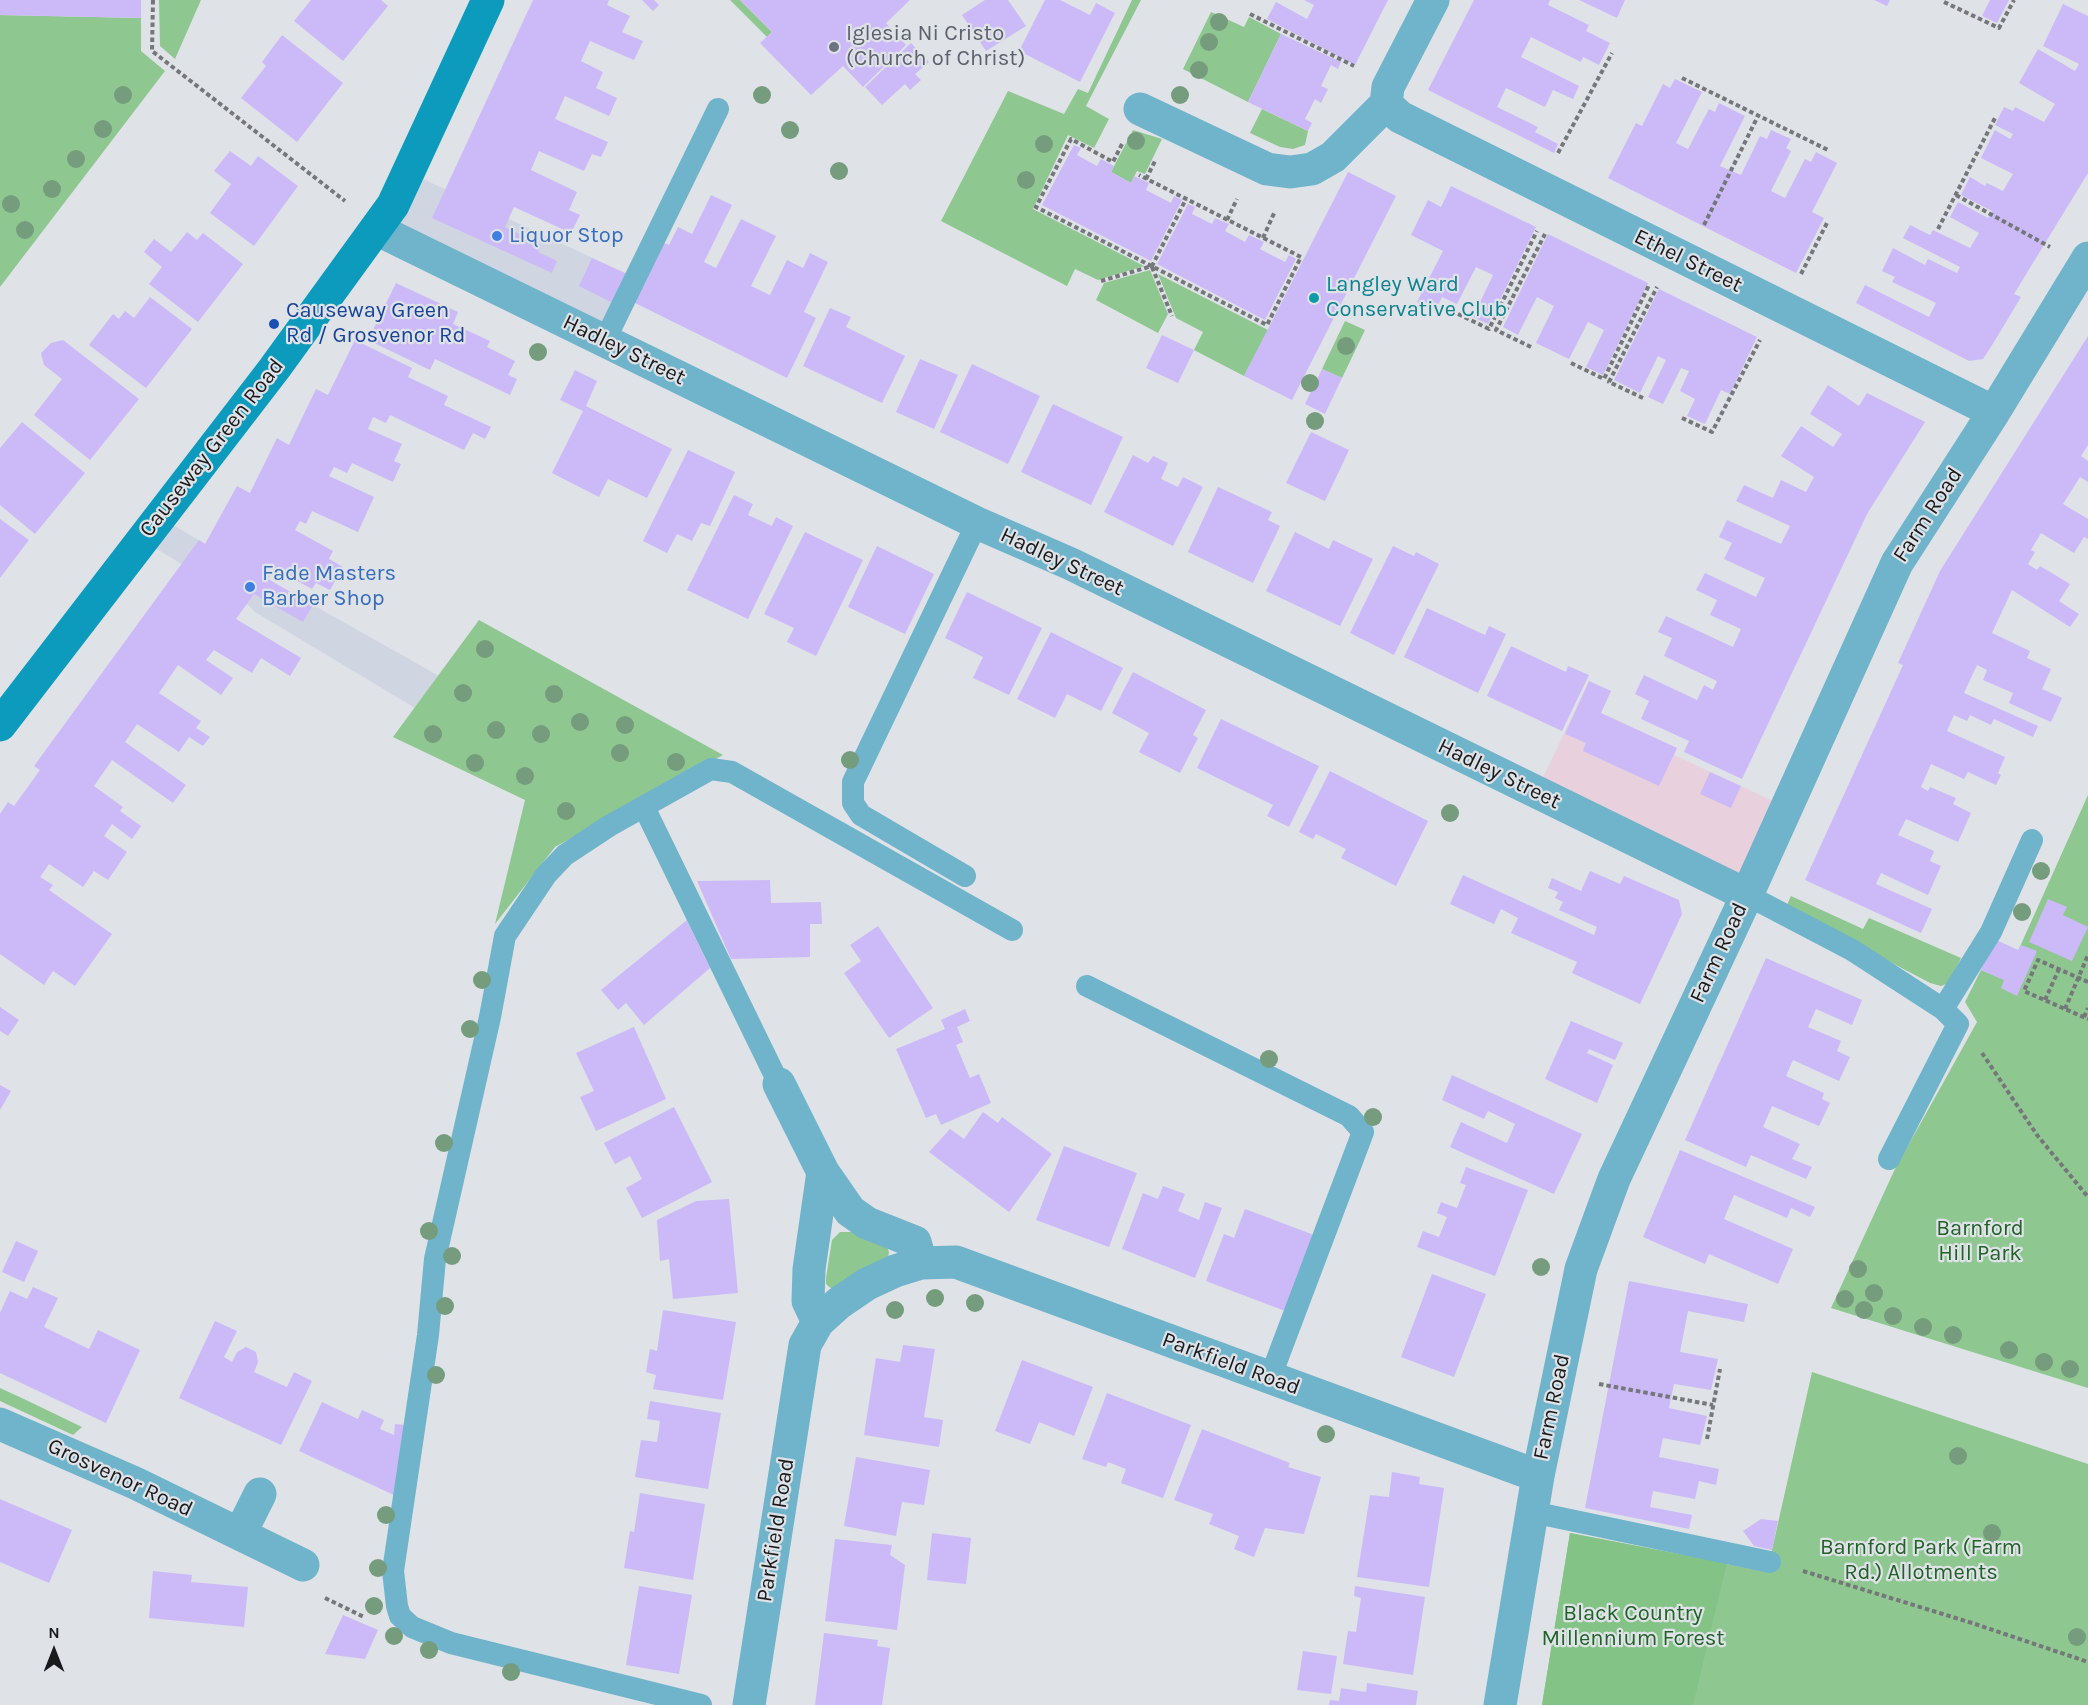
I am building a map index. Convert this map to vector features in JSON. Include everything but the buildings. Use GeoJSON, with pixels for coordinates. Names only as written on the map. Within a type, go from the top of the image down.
{"type":"FeatureCollection","features":[{"type":"Feature","properties":{"kind":"main road","name":"Causeway Green Road"},"geometry":{"type":"LineString","coordinates":[[0,725],[274,369],[393,205],[488,0]]}},
{"type":"Feature","properties":{"kind":"street"},"geometry":{"type":"LineString","coordinates":[[1140,109],[1267,169],[1290,172],[1312,168],[1333,157],[1386,104],[1388,87],[1434,0]]}},
{"type":"Feature","properties":{"kind":"street","name":"Ethel Street"},"geometry":{"type":"LineString","coordinates":[[1386,104],[1400,117],[1994,412]]}},
{"type":"Feature","properties":{"kind":"street","name":"Hadley Street"},"geometry":{"type":"LineString","coordinates":[[376,229],[977,523],[1071,564],[1747,895]]}},
{"type":"Feature","properties":{"kind":"street","name":"Farm Road"},"geometry":{"type":"LineString","coordinates":[[1500,1705],[1538,1476],[1581,1269],[1614,1179],[1747,895],[1897,563],[1994,412],[2088,258]]}},
{"type":"Feature","properties":{"kind":"street"},"geometry":{"type":"LineString","coordinates":[[779,1084],[823,1172],[850,1211],[867,1222],[915,1242],[921,1263]]}},
{"type":"Feature","properties":{"kind":"street"},"geometry":{"type":"LineString","coordinates":[[818,1322],[808,1301],[809,1269],[823,1172]]}},
{"type":"Feature","properties":{"kind":"street","name":"Parkfield Road"},"geometry":{"type":"LineString","coordinates":[[749,1705],[805,1345],[818,1322],[838,1303],[867,1284],[921,1263],[956,1262],[1538,1476]]}},
{"type":"Feature","properties":{"kind":"street","name":"Grosvenor Road"},"geometry":{"type":"LineString","coordinates":[[0,1424],[119,1476],[303,1565]]}},
{"type":"Feature","properties":{"kind":"street"},"geometry":{"type":"LineString","coordinates":[[240,1534],[260,1494]]}},
{"type":"Feature","properties":{"kind":"lane"},"geometry":{"type":"LineString","coordinates":[[605,340],[718,109]]}},
{"type":"Feature","properties":{"kind":"lane"},"geometry":{"type":"LineString","coordinates":[[965,876],[861,815],[853,803],[853,782],[977,523]]}},
{"type":"Feature","properties":{"kind":"lane"},"geometry":{"type":"LineString","coordinates":[[701,1705],[451,1643],[412,1627],[400,1616],[393,1571],[428,1335],[435,1259],[490,1017],[504,936],[546,875],[565,855],[609,826],[711,769],[732,772],[1012,930]]}},
{"type":"Feature","properties":{"kind":"lane"},"geometry":{"type":"LineString","coordinates":[[644,807],[779,1084]]}},
{"type":"Feature","properties":{"kind":"lane"},"geometry":{"type":"LineString","coordinates":[[1889,1159],[1950,1016],[2032,840]]}},
{"type":"Feature","properties":{"kind":"lane"},"geometry":{"type":"LineString","coordinates":[[1747,895],[1852,951],[1950,1016]]}},
{"type":"Feature","properties":{"kind":"lane"},"geometry":{"type":"LineString","coordinates":[[1087,986],[1349,1116],[1363,1132],[1270,1378]]}},
{"type":"Feature","properties":{"kind":"lane"},"geometry":{"type":"LineString","coordinates":[[1532,1512],[1770,1562]]}},
{"type":"Feature","properties":{"kind":"path"},"geometry":{"type":"LineString","coordinates":[[153,0],[152,51],[351,205]]}},
{"type":"Feature","properties":{"kind":"path"},"geometry":{"type":"LineString","coordinates":[[1944,2],[2000,28],[2014,0]]}},
{"type":"Feature","properties":{"kind":"path"},"geometry":{"type":"LineString","coordinates":[[1250,14],[1361,70]]}},
{"type":"Feature","properties":{"kind":"path"},"geometry":{"type":"LineString","coordinates":[[1553,163],[1612,53]]}},
{"type":"Feature","properties":{"kind":"path"},"geometry":{"type":"LineString","coordinates":[[1682,78],[1830,151]]}},
{"type":"Feature","properties":{"kind":"path"},"geometry":{"type":"LineString","coordinates":[[1139,175],[1301,257],[1267,325],[1036,207],[1071,140],[1113,162],[1140,109]]}},
{"type":"Feature","properties":{"kind":"path"},"geometry":{"type":"LineString","coordinates":[[1704,227],[1758,116]]}},
{"type":"Feature","properties":{"kind":"path"},"geometry":{"type":"LineString","coordinates":[[1938,229],[1996,116]]}},
{"type":"Feature","properties":{"kind":"path"},"geometry":{"type":"LineString","coordinates":[[1956,195],[2052,248]]}},
{"type":"Feature","properties":{"kind":"path"},"geometry":{"type":"LineString","coordinates":[[1101,281],[1152,266],[1186,199]]}},
{"type":"Feature","properties":{"kind":"path"},"geometry":{"type":"LineString","coordinates":[[1799,278],[1828,221]]}},
{"type":"Feature","properties":{"kind":"path"},"geometry":{"type":"LineString","coordinates":[[1458,314],[1489,329],[1541,224]]}},
{"type":"Feature","properties":{"kind":"path"},"geometry":{"type":"LineString","coordinates":[[1531,347],[1496,330],[1548,227]]}},
{"type":"Feature","properties":{"kind":"path"},"geometry":{"type":"LineString","coordinates":[[1152,266],[1172,316]]}},
{"type":"Feature","properties":{"kind":"path"},"geometry":{"type":"LineString","coordinates":[[1571,363],[1604,379],[1653,278]]}},
{"type":"Feature","properties":{"kind":"path"},"geometry":{"type":"LineString","coordinates":[[1643,398],[1610,382],[1659,282]]}},
{"type":"Feature","properties":{"kind":"path"},"geometry":{"type":"LineString","coordinates":[[1682,418],[1712,432],[1764,333]]}},
{"type":"Feature","properties":{"kind":"path"},"geometry":{"type":"LineString","coordinates":[[2065,1009],[2088,955]]}},
{"type":"Feature","properties":{"kind":"path"},"geometry":{"type":"LineString","coordinates":[[2088,982],[2038,960],[2025,991],[2086,1018],[2088,1008]]}},
{"type":"Feature","properties":{"kind":"path"},"geometry":{"type":"LineString","coordinates":[[2045,1000],[2059,969]]}},
{"type":"Feature","properties":{"kind":"path"},"geometry":{"type":"LineString","coordinates":[[1950,1016],[1970,1034],[2037,1135],[2088,1197]]}},
{"type":"Feature","properties":{"kind":"path"},"geometry":{"type":"LineString","coordinates":[[1707,1439],[1720,1369]]}},
{"type":"Feature","properties":{"kind":"path"},"geometry":{"type":"LineString","coordinates":[[1592,1383],[1713,1405]]}},
{"type":"Feature","properties":{"kind":"path"},"geometry":{"type":"LineString","coordinates":[[1770,1562],[1907,1602],[2088,1662]]}},
{"type":"Feature","properties":{"kind":"shaded area"},"geometry":{"type":"Polygon","coordinates":[[[408,172],[627,274],[597,336],[376,229],[408,172]]]}},
{"type":"Feature","properties":{"kind":"shaded area"},"geometry":{"type":"Polygon","coordinates":[[[160,517],[439,676],[415,708],[255,612],[247,604],[142,540],[160,517]]]}},
{"type":"Feature","properties":{"kind":"shaded area"},"geometry":{"type":"Polygon","coordinates":[[[1589,681],[1601,713],[1677,748],[1674,755],[1786,807],[1747,895],[1536,792],[1589,681]]]}},
{"type":"Feature","properties":{"kind":"green space"},"geometry":{"type":"Polygon","coordinates":[[[159,0],[201,0],[175,59],[160,46],[159,0]]]}},
{"type":"Feature","properties":{"kind":"green space"},"geometry":{"type":"Polygon","coordinates":[[[730,0],[740,0],[772,32],[767,37],[730,0]]]}},
{"type":"Feature","properties":{"kind":"green space"},"geometry":{"type":"Polygon","coordinates":[[[1132,0],[1141,0],[1086,106],[1109,119],[1094,148],[1068,135],[1033,209],[1144,266],[1098,280],[1075,269],[1067,286],[941,221],[1008,91],[1064,114],[1078,89],[1088,93],[1132,0]]]}},
{"type":"Feature","properties":{"kind":"green space"},"geometry":{"type":"Polygon","coordinates":[[[1211,12],[1244,27],[1249,17],[1281,34],[1248,102],[1183,69],[1211,12]]]}},
{"type":"Feature","properties":{"kind":"green space"},"geometry":{"type":"Polygon","coordinates":[[[0,15],[141,18],[141,51],[165,71],[0,287],[0,15]]]}},
{"type":"Feature","properties":{"kind":"green space"},"geometry":{"type":"Polygon","coordinates":[[[1262,109],[1308,131],[1305,145],[1293,149],[1280,147],[1250,133],[1262,109]]]}},
{"type":"Feature","properties":{"kind":"green space"},"geometry":{"type":"Polygon","coordinates":[[[1133,130],[1162,139],[1145,174],[1137,171],[1131,183],[1111,172],[1133,130]]]}},
{"type":"Feature","properties":{"kind":"green space"},"geometry":{"type":"Polygon","coordinates":[[[1150,270],[1168,314],[1158,333],[1096,300],[1104,283],[1150,270]]]}},
{"type":"Feature","properties":{"kind":"green space"},"geometry":{"type":"Polygon","coordinates":[[[1158,274],[1268,330],[1244,376],[1194,350],[1203,332],[1176,318],[1158,274]]]}},
{"type":"Feature","properties":{"kind":"green space"},"geometry":{"type":"Polygon","coordinates":[[[1345,321],[1365,330],[1342,378],[1322,369],[1345,321]]]}},
{"type":"Feature","properties":{"kind":"green space"},"geometry":{"type":"Polygon","coordinates":[[[479,620],[723,755],[555,847],[495,924],[525,800],[393,737],[479,620]]]}},
{"type":"Feature","properties":{"kind":"green space","name":"Barnford Hill Park"},"geometry":{"type":"Polygon","coordinates":[[[2088,795],[2088,1388],[1831,1308],[1894,1171],[1977,1022],[1965,1002],[1981,970],[2005,980],[2088,795]]]}},
{"type":"Feature","properties":{"kind":"green space"},"geometry":{"type":"Polygon","coordinates":[[[1791,896],[1863,929],[1869,918],[1961,958],[1949,983],[1941,986],[1930,983],[1786,907],[1791,896]]]}},
{"type":"Feature","properties":{"kind":"green space"},"geometry":{"type":"Polygon","coordinates":[[[840,1232],[855,1232],[887,1247],[889,1252],[888,1258],[833,1290],[826,1284],[826,1278],[832,1240],[840,1232]]]}},
{"type":"Feature","properties":{"kind":"green space","name":"Barnford Park (Farm Rd.) Allotments"},"geometry":{"type":"Polygon","coordinates":[[[1812,1372],[2088,1464],[2088,1705],[1542,1705],[1570,1533],[1767,1572],[1812,1372]]]}},
{"type":"Feature","properties":{"kind":"green space"},"geometry":{"type":"Polygon","coordinates":[[[0,1388],[82,1427],[73,1435],[0,1401],[0,1388]]]}},
{"type":"Feature","properties":{"kind":"green space","name":"Black Country Millennium Forest"},"geometry":{"type":"Polygon","coordinates":[[[1570,1533],[1727,1563],[1693,1705],[1542,1705],[1570,1533]]]}},
{"type":"Feature","properties":{"kind":"place","name":"Iglesia Ni Cristo (Church of Christ)"},"geometry":{"type":"Point","coordinates":[834,47]}},
{"type":"Feature","properties":{"kind":"place","name":"Liquor Stop"},"geometry":{"type":"Point","coordinates":[497,236]}},
{"type":"Feature","properties":{"kind":"place","name":"Langley Ward Conservative Club"},"geometry":{"type":"Point","coordinates":[1314,298]}},
{"type":"Feature","properties":{"kind":"place","name":"Causeway Green Rd / Grosvenor Rd"},"geometry":{"type":"Point","coordinates":[274,324]}},
{"type":"Feature","properties":{"kind":"place","name":"Fade Masters Barber Shop"},"geometry":{"type":"Point","coordinates":[250,587]}}]}
